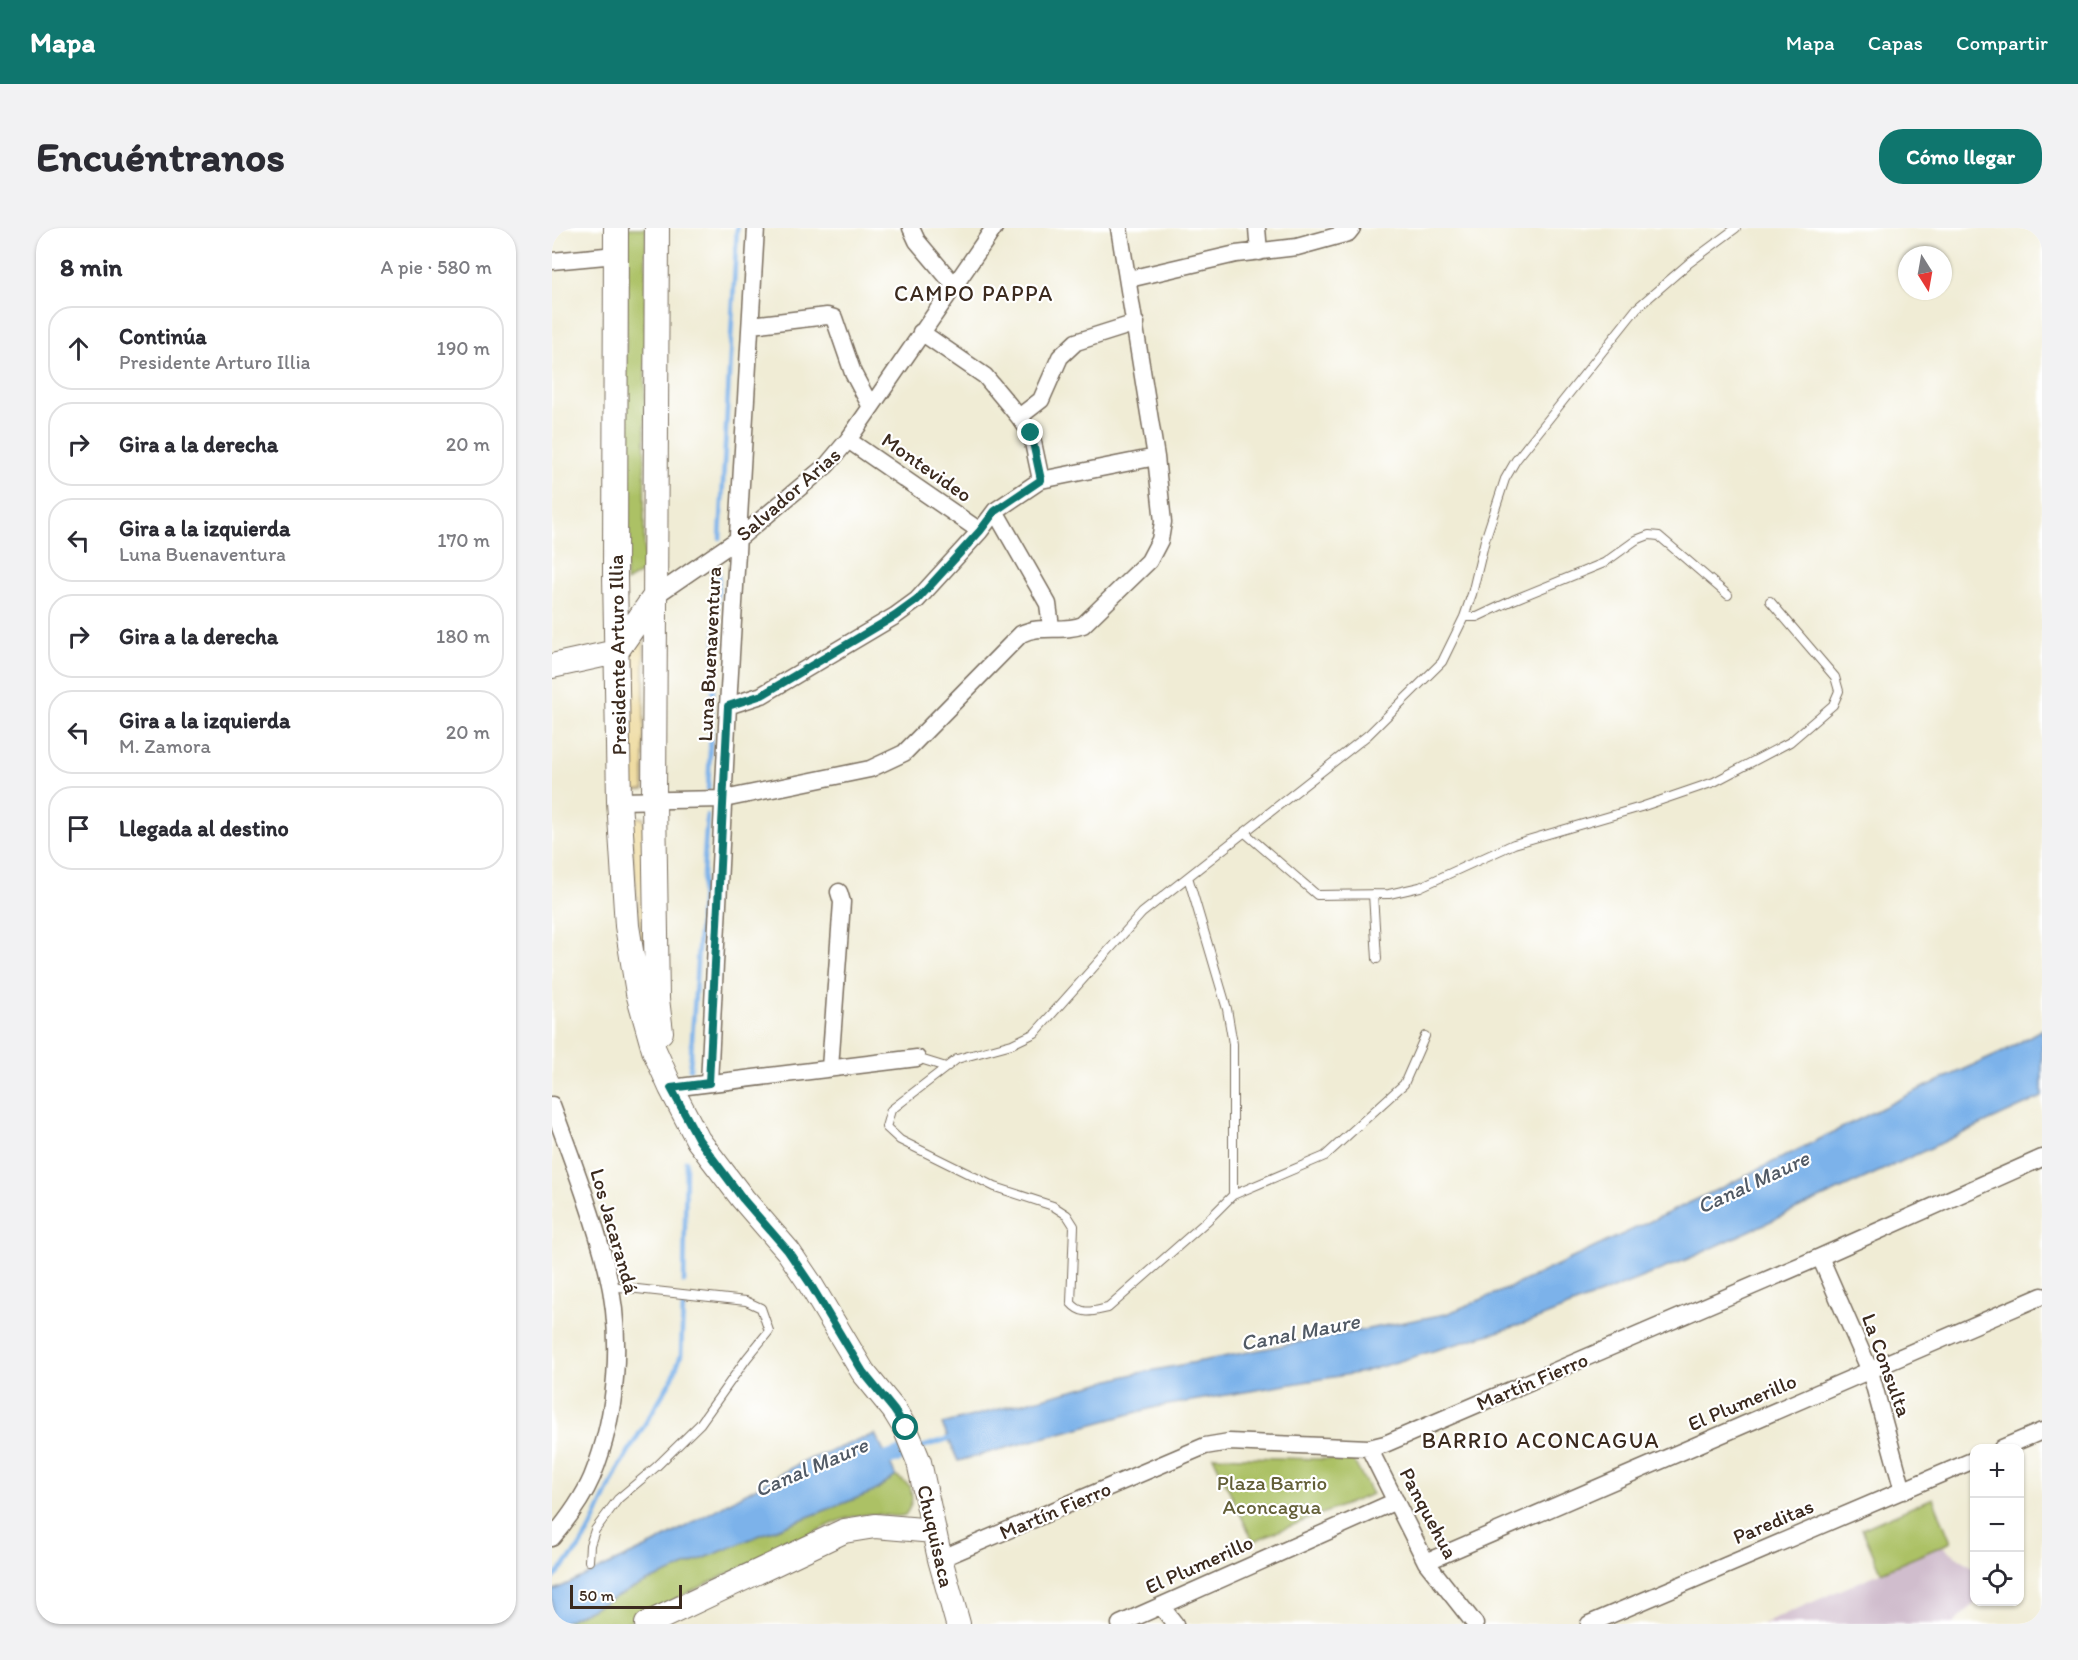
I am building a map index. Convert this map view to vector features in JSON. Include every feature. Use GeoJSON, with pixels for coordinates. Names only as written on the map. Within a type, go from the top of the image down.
{"type":"FeatureCollection","features":[{"type":"Feature","properties":{"kind":"street","name":"Presidente Arturo Illia"},"geometry":{"type":"LineString","coordinates":[[616,228],[615,585],[619,801],[627,926],[638,993],[654,1050],[699,1140],[743,1199],[788,1251],[859,1366],[900,1419],[915,1449]]}},
{"type":"Feature","properties":{"kind":"street","name":"Presidente Arturo Illia"},"geometry":{"type":"LineString","coordinates":[[657,228],[654,801],[657,999],[669,1082]]}},
{"type":"Feature","properties":{"kind":"street","name":"Luna Buenaventura"},"geometry":{"type":"LineString","coordinates":[[709,1083],[756,228]]}},
{"type":"Feature","properties":{"kind":"street"},"geometry":{"type":"LineString","coordinates":[[911,228],[917,241],[955,286]]}},
{"type":"Feature","properties":{"kind":"street","name":"Salvador Arias"},"geometry":{"type":"LineString","coordinates":[[616,652],[655,585],[738,539],[826,465],[848,440],[994,228]]}},
{"type":"Feature","properties":{"kind":"street"},"geometry":{"type":"LineString","coordinates":[[619,801],[724,799],[870,769],[904,753],[1021,634],[1031,629],[1051,627],[1073,629],[1083,625],[1149,561],[1160,540],[1163,522],[1136,322],[1119,228]]}},
{"type":"Feature","properties":{"kind":"street"},"geometry":{"type":"LineString","coordinates":[[1257,228],[1259,252]]}},
{"type":"Feature","properties":{"kind":"street"},"geometry":{"type":"LineString","coordinates":[[1129,279],[1236,254],[1297,247],[1348,233],[1352,228]]}},
{"type":"Feature","properties":{"kind":"street"},"geometry":{"type":"LineString","coordinates":[[552,261],[616,255]]}},
{"type":"Feature","properties":{"kind":"street"},"geometry":{"type":"LineString","coordinates":[[751,325],[827,315],[834,318],[853,373],[871,407]]}},
{"type":"Feature","properties":{"kind":"street"},"geometry":{"type":"LineString","coordinates":[[1019,417],[1041,400],[1060,357],[1076,342],[1136,322]]}},
{"type":"Feature","properties":{"kind":"street"},"geometry":{"type":"LineString","coordinates":[[921,332],[985,376],[1019,417],[1031,433],[1041,480]]}},
{"type":"Feature","properties":{"kind":"street","name":"Montevideo"},"geometry":{"type":"LineString","coordinates":[[848,440],[980,531]]}},
{"type":"Feature","properties":{"kind":"street"},"geometry":{"type":"LineString","coordinates":[[728,706],[762,695],[895,616],[917,600],[980,531],[995,511],[1041,480],[1156,457]]}},
{"type":"Feature","properties":{"kind":"street","name":"Montevideo"},"geometry":{"type":"LineString","coordinates":[[995,511],[1048,604],[1051,627]]}},
{"type":"Feature","properties":{"kind":"street"},"geometry":{"type":"LineString","coordinates":[[615,585],[625,591],[635,591],[655,585]]}},
{"type":"Feature","properties":{"kind":"street"},"geometry":{"type":"LineString","coordinates":[[552,666],[616,652]]}},
{"type":"Feature","properties":{"kind":"street"},"geometry":{"type":"LineString","coordinates":[[830,1068],[842,902],[839,892]]}},
{"type":"Feature","properties":{"kind":"street"},"geometry":{"type":"LineString","coordinates":[[669,1082],[709,1083],[917,1058]]}},
{"type":"Feature","properties":{"kind":"street","name":"Los Jacarandá"},"geometry":{"type":"LineString","coordinates":[[552,1105],[585,1198],[607,1270],[615,1313],[614,1381],[605,1441],[591,1479],[552,1538]]}},
{"type":"Feature","properties":{"kind":"street","name":"Martín Fierro"},"geometry":{"type":"LineString","coordinates":[[940,1558],[1205,1446],[1229,1442],[1370,1448],[1385,1444],[1820,1257],[2042,1158]]}},
{"type":"Feature","properties":{"kind":"street","name":"La Consulta"},"geometry":{"type":"LineString","coordinates":[[1820,1257],[1870,1371],[1904,1491]]}},
{"type":"Feature","properties":{"kind":"street","name":"El Plumerillo"},"geometry":{"type":"LineString","coordinates":[[1426,1562],[2042,1296]]}},
{"type":"Feature","properties":{"kind":"street"},"geometry":{"type":"LineString","coordinates":[[2012,1444],[2042,1431]]}},
{"type":"Feature","properties":{"kind":"street","name":"Panquehua"},"geometry":{"type":"LineString","coordinates":[[1370,1448],[1426,1562],[1475,1624]]}},
{"type":"Feature","properties":{"kind":"street","name":"Chuquisaca"},"geometry":{"type":"LineString","coordinates":[[915,1449],[958,1624]]}},
{"type":"Feature","properties":{"kind":"street","name":"Pareditas"},"geometry":{"type":"LineString","coordinates":[[1589,1624],[1970,1462]]}},
{"type":"Feature","properties":{"kind":"street","name":"El Plumerillo"},"geometry":{"type":"LineString","coordinates":[[1120,1624],[1396,1501]]}},
{"type":"Feature","properties":{"kind":"street"},"geometry":{"type":"LineString","coordinates":[[647,1624],[844,1531],[875,1526],[934,1531]]}},
{"type":"Feature","properties":{"kind":"street"},"geometry":{"type":"LineString","coordinates":[[1161,1606],[1175,1624]]}},
{"type":"Feature","properties":{"kind":"lane"},"geometry":{"type":"LineString","coordinates":[[1425,1036],[1404,1084],[1325,1156],[1233,1195],[1108,1308],[1088,1313],[1077,1310],[1071,1303],[1074,1226],[1067,1215],[1053,1206],[995,1187],[900,1140],[886,1126],[891,1110],[957,1059],[1012,1044],[1035,1033],[1142,913],[1368,735],[1442,662],[1473,594],[1485,540],[1505,479],[1516,460],[1637,308],[1689,263],[1736,228]]}},
{"type":"Feature","properties":{"kind":"lane"},"geometry":{"type":"LineString","coordinates":[[1464,617],[1478,617],[1513,600],[1604,563],[1636,540],[1649,535],[1659,536],[1728,595]]}},
{"type":"Feature","properties":{"kind":"lane"},"geometry":{"type":"LineString","coordinates":[[1244,832],[1317,895],[1389,894],[1420,886],[1514,844],[1641,807],[1714,782],[1790,742],[1833,705],[1839,691],[1835,677],[1770,601]]}},
{"type":"Feature","properties":{"kind":"lane"},"geometry":{"type":"LineString","coordinates":[[1188,877],[1227,1010],[1233,1044],[1233,1195]]}},
{"type":"Feature","properties":{"kind":"lane"},"geometry":{"type":"LineString","coordinates":[[1373,894],[1377,959]]}},
{"type":"Feature","properties":{"kind":"lane"},"geometry":{"type":"LineString","coordinates":[[917,1058],[946,1067]]}},
{"type":"Feature","properties":{"kind":"lane"},"geometry":{"type":"LineString","coordinates":[[589,1561],[594,1530],[618,1499],[656,1467],[700,1424],[770,1330],[761,1308],[746,1301],[610,1286]]}},
{"type":"Feature","properties":{"kind":"shaded area"},"geometry":{"type":"Polygon","coordinates":[[[1942,1546],[1970,1565],[1970,1606],[1972,1606],[1953,1624],[1762,1624],[1942,1546]]]}},
{"type":"Feature","properties":{"kind":"green space"},"geometry":{"type":"Polygon","coordinates":[[[626,228],[646,228],[644,571],[626,582],[626,228]]]}},
{"type":"Feature","properties":{"kind":"green space","name":"Plaza Barrio Aconcagua"},"geometry":{"type":"Polygon","coordinates":[[[1213,1456],[1353,1460],[1372,1494],[1253,1541],[1213,1456]]]}},
{"type":"Feature","properties":{"kind":"green space"},"geometry":{"type":"Polygon","coordinates":[[[896,1476],[910,1486],[912,1494],[910,1508],[905,1515],[868,1514],[838,1521],[623,1624],[560,1624],[642,1584],[873,1492],[896,1476]]]}},
{"type":"Feature","properties":{"kind":"green space"},"geometry":{"type":"Polygon","coordinates":[[[1933,1498],[1951,1542],[1881,1572],[1862,1529],[1933,1498]]]}},
{"type":"Feature","properties":{"kind":"sand"},"geometry":{"type":"Polygon","coordinates":[[[644,629],[644,790],[631,791],[625,646],[644,629]]]}},
{"type":"Feature","properties":{"kind":"sand"},"geometry":{"type":"Polygon","coordinates":[[[631,818],[644,818],[646,961],[643,961],[630,824],[631,818]]]}},
{"type":"Feature","properties":{"kind":"water"},"geometry":{"type":"Polygon","coordinates":[[[2042,1029],[2042,1097],[1688,1259],[1530,1322],[1363,1372],[1156,1407],[958,1461],[942,1424],[1134,1374],[1446,1314],[1509,1288],[1727,1185],[1916,1091],[2003,1052],[2042,1029]]]}},
{"type":"Feature","properties":{"kind":"water"},"geometry":{"type":"Polygon","coordinates":[[[875,1434],[896,1476],[873,1492],[642,1584],[560,1624],[552,1624],[552,1591],[654,1544],[802,1462],[875,1434]]]}},
{"type":"Feature","properties":{"kind":"waterway"},"geometry":{"type":"LineString","coordinates":[[720,538],[737,228]]}},
{"type":"Feature","properties":{"kind":"waterway"},"geometry":{"type":"LineString","coordinates":[[708,790],[719,572]]}},
{"type":"Feature","properties":{"kind":"waterway"},"geometry":{"type":"LineString","coordinates":[[690,1069],[707,815]]}},
{"type":"Feature","properties":{"kind":"waterway"},"geometry":{"type":"LineString","coordinates":[[684,1282],[686,1161]]}},
{"type":"Feature","properties":{"kind":"waterway"},"geometry":{"type":"LineString","coordinates":[[552,1580],[579,1548],[591,1528],[617,1471],[673,1377],[681,1355],[683,1306]]}},
{"type":"Feature","properties":{"kind":"waterway","name":"Canal Maure"},"geometry":{"type":"LineString","coordinates":[[922,1447],[951,1438]]}},
{"type":"Feature","properties":{"kind":"waterway","name":"Canal Maure"},"geometry":{"type":"LineString","coordinates":[[870,1465],[915,1449]]}},
{"type":"Feature","properties":{"kind":"district","name":"CAMPO PAPPA"},"geometry":{"type":"Point","coordinates":[974,293]}},
{"type":"Feature","properties":{"kind":"district","name":"BARRIO ACONCAGUA"},"geometry":{"type":"Point","coordinates":[1541,1440]}},
{"type":"Feature","properties":{"kind":"route"},"geometry":{"type":"LineString","coordinates":[[906,1428],[863,1372],[788,1251],[722,1173],[699,1140],[671,1088],[709,1083],[728,706],[762,695],[895,616],[917,600],[980,531],[995,511],[1041,480],[1031,433]]}}]}
